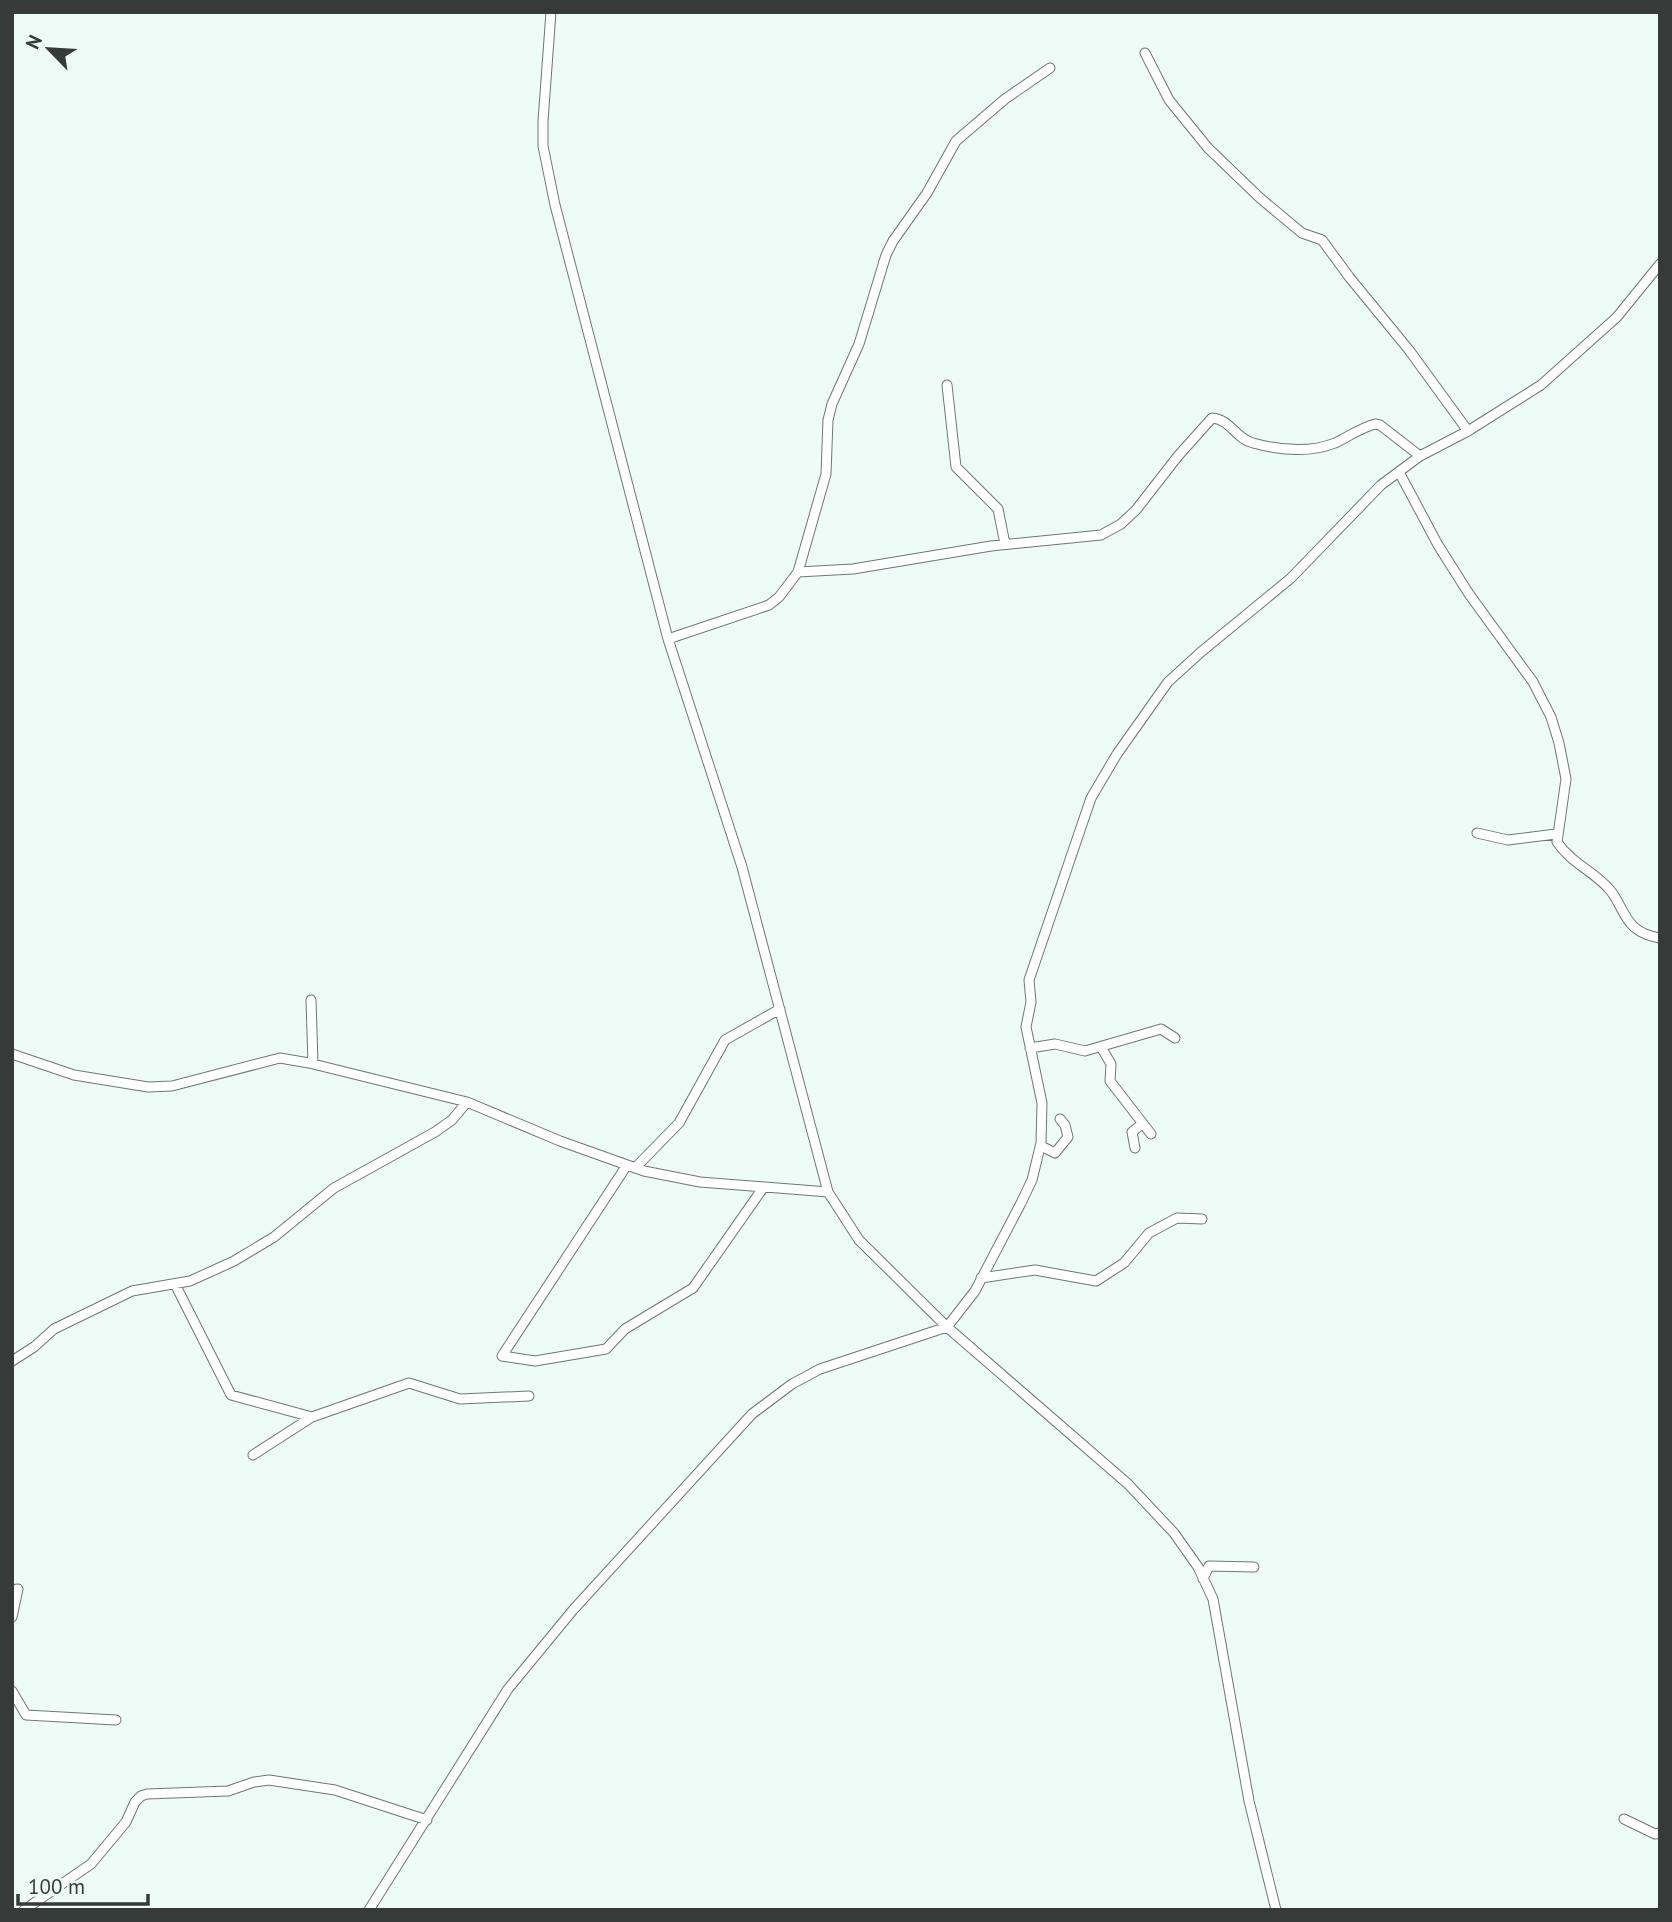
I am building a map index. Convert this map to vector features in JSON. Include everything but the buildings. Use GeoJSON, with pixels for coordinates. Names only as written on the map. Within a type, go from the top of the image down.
{"type":"FeatureCollection","features":[{"type":"Feature","properties":{"kind":"street"},"geometry":{"type":"LineString","coordinates":[[551,12],[543,121],[544,146],[565,244],[668,639],[742,867],[828,1192],[859,1240],[947,1326],[1128,1484],[1174,1533],[1203,1579],[1213,1599],[1249,1801],[1276,1910]]}},
{"type":"Feature","properties":{"kind":"street"},"geometry":{"type":"LineString","coordinates":[[1145,52],[1169,100],[1208,149],[1302,233],[1322,240],[1409,350],[1468,431]]}},
{"type":"Feature","properties":{"kind":"street"},"geometry":{"type":"LineString","coordinates":[[668,639],[769,605],[779,597],[798,572],[826,474],[828,420],[832,404],[859,344],[886,255],[927,193],[956,141],[1005,99],[1050,68]]}},
{"type":"Feature","properties":{"kind":"street"},"geometry":{"type":"LineString","coordinates":[[369,1910],[508,1689],[573,1610],[752,1414],[792,1384],[820,1368],[947,1326],[975,1291],[1032,1180],[1041,1146],[1042,1103],[1026,1027],[1031,1002],[1029,981],[1091,798],[1117,754],[1168,682],[1291,578],[1381,485],[1420,456],[1468,431],[1541,385],[1617,317],[1660,264]]}},
{"type":"Feature","properties":{"kind":"street"},"geometry":{"type":"LineString","coordinates":[[947,386],[956,467],[998,509],[1005,544]]}},
{"type":"Feature","properties":{"kind":"street"},"geometry":{"type":"LineString","coordinates":[[798,572],[853,569],[1005,544],[1101,535],[1121,524],[1136,510],[1212,418],[1230,426],[1242,439],[1252,443],[1298,449],[1320,448],[1375,424],[1420,456]]}},
{"type":"Feature","properties":{"kind":"street"},"geometry":{"type":"LineString","coordinates":[[1399,472],[1438,545],[1469,594],[1533,682],[1550,717],[1559,743],[1566,779],[1556,834],[1557,842],[1567,857],[1608,888],[1634,927],[1647,936],[1660,938]]}},
{"type":"Feature","properties":{"kind":"street"},"geometry":{"type":"LineString","coordinates":[[1477,833],[1508,840],[1556,834]]}},
{"type":"Feature","properties":{"kind":"street"},"geometry":{"type":"LineString","coordinates":[[311,1000],[313,1064]]}},
{"type":"Feature","properties":{"kind":"street"},"geometry":{"type":"LineString","coordinates":[[763,1188],[694,1288],[625,1329],[606,1349],[535,1362],[502,1356],[631,1167],[679,1123],[724,1040],[780,1009]]}},
{"type":"Feature","properties":{"kind":"street"},"geometry":{"type":"LineString","coordinates":[[1030,1048],[1055,1044],[1085,1051],[1161,1029],[1175,1038]]}},
{"type":"Feature","properties":{"kind":"street"},"geometry":{"type":"LineString","coordinates":[[1101,1047],[1111,1064],[1110,1081],[1151,1134]]}},
{"type":"Feature","properties":{"kind":"street"},"geometry":{"type":"LineString","coordinates":[[12,1054],[74,1075],[148,1087],[172,1086],[280,1058],[467,1102],[631,1167],[700,1182],[828,1192]]}},
{"type":"Feature","properties":{"kind":"street"},"geometry":{"type":"LineString","coordinates":[[12,1361],[34,1347],[54,1329],[72,1319],[132,1291],[190,1281],[274,1237],[334,1188],[435,1132],[452,1120],[467,1102]]}},
{"type":"Feature","properties":{"kind":"street"},"geometry":{"type":"LineString","coordinates":[[1041,1146],[1055,1153],[1068,1136],[1060,1119]]}},
{"type":"Feature","properties":{"kind":"street"},"geometry":{"type":"LineString","coordinates":[[1135,1148],[1132,1132],[1142,1124]]}},
{"type":"Feature","properties":{"kind":"street"},"geometry":{"type":"LineString","coordinates":[[981,1278],[1035,1270],[1096,1281],[1124,1264],[1149,1233],[1177,1218],[1202,1220]]}},
{"type":"Feature","properties":{"kind":"street"},"geometry":{"type":"LineString","coordinates":[[175,1284],[231,1395],[312,1417]]}},
{"type":"Feature","properties":{"kind":"street"},"geometry":{"type":"LineString","coordinates":[[253,1455],[312,1417],[409,1383],[460,1399],[529,1396]]}},
{"type":"Feature","properties":{"kind":"street"},"geometry":{"type":"LineString","coordinates":[[1203,1579],[1209,1566],[1254,1567]]}},
{"type":"Feature","properties":{"kind":"street"},"geometry":{"type":"LineString","coordinates":[[12,1590],[18,1589],[12,1617]]}},
{"type":"Feature","properties":{"kind":"street"},"geometry":{"type":"LineString","coordinates":[[12,1691],[26,1715],[116,1720],[97,1719]]}},
{"type":"Feature","properties":{"kind":"street"},"geometry":{"type":"LineString","coordinates":[[24,1910],[91,1864],[126,1822],[135,1802],[147,1794],[229,1791],[269,1780],[335,1790],[427,1820]]}},
{"type":"Feature","properties":{"kind":"street"},"geometry":{"type":"LineString","coordinates":[[1624,1819],[1655,1834],[1660,1833]]}}]}
